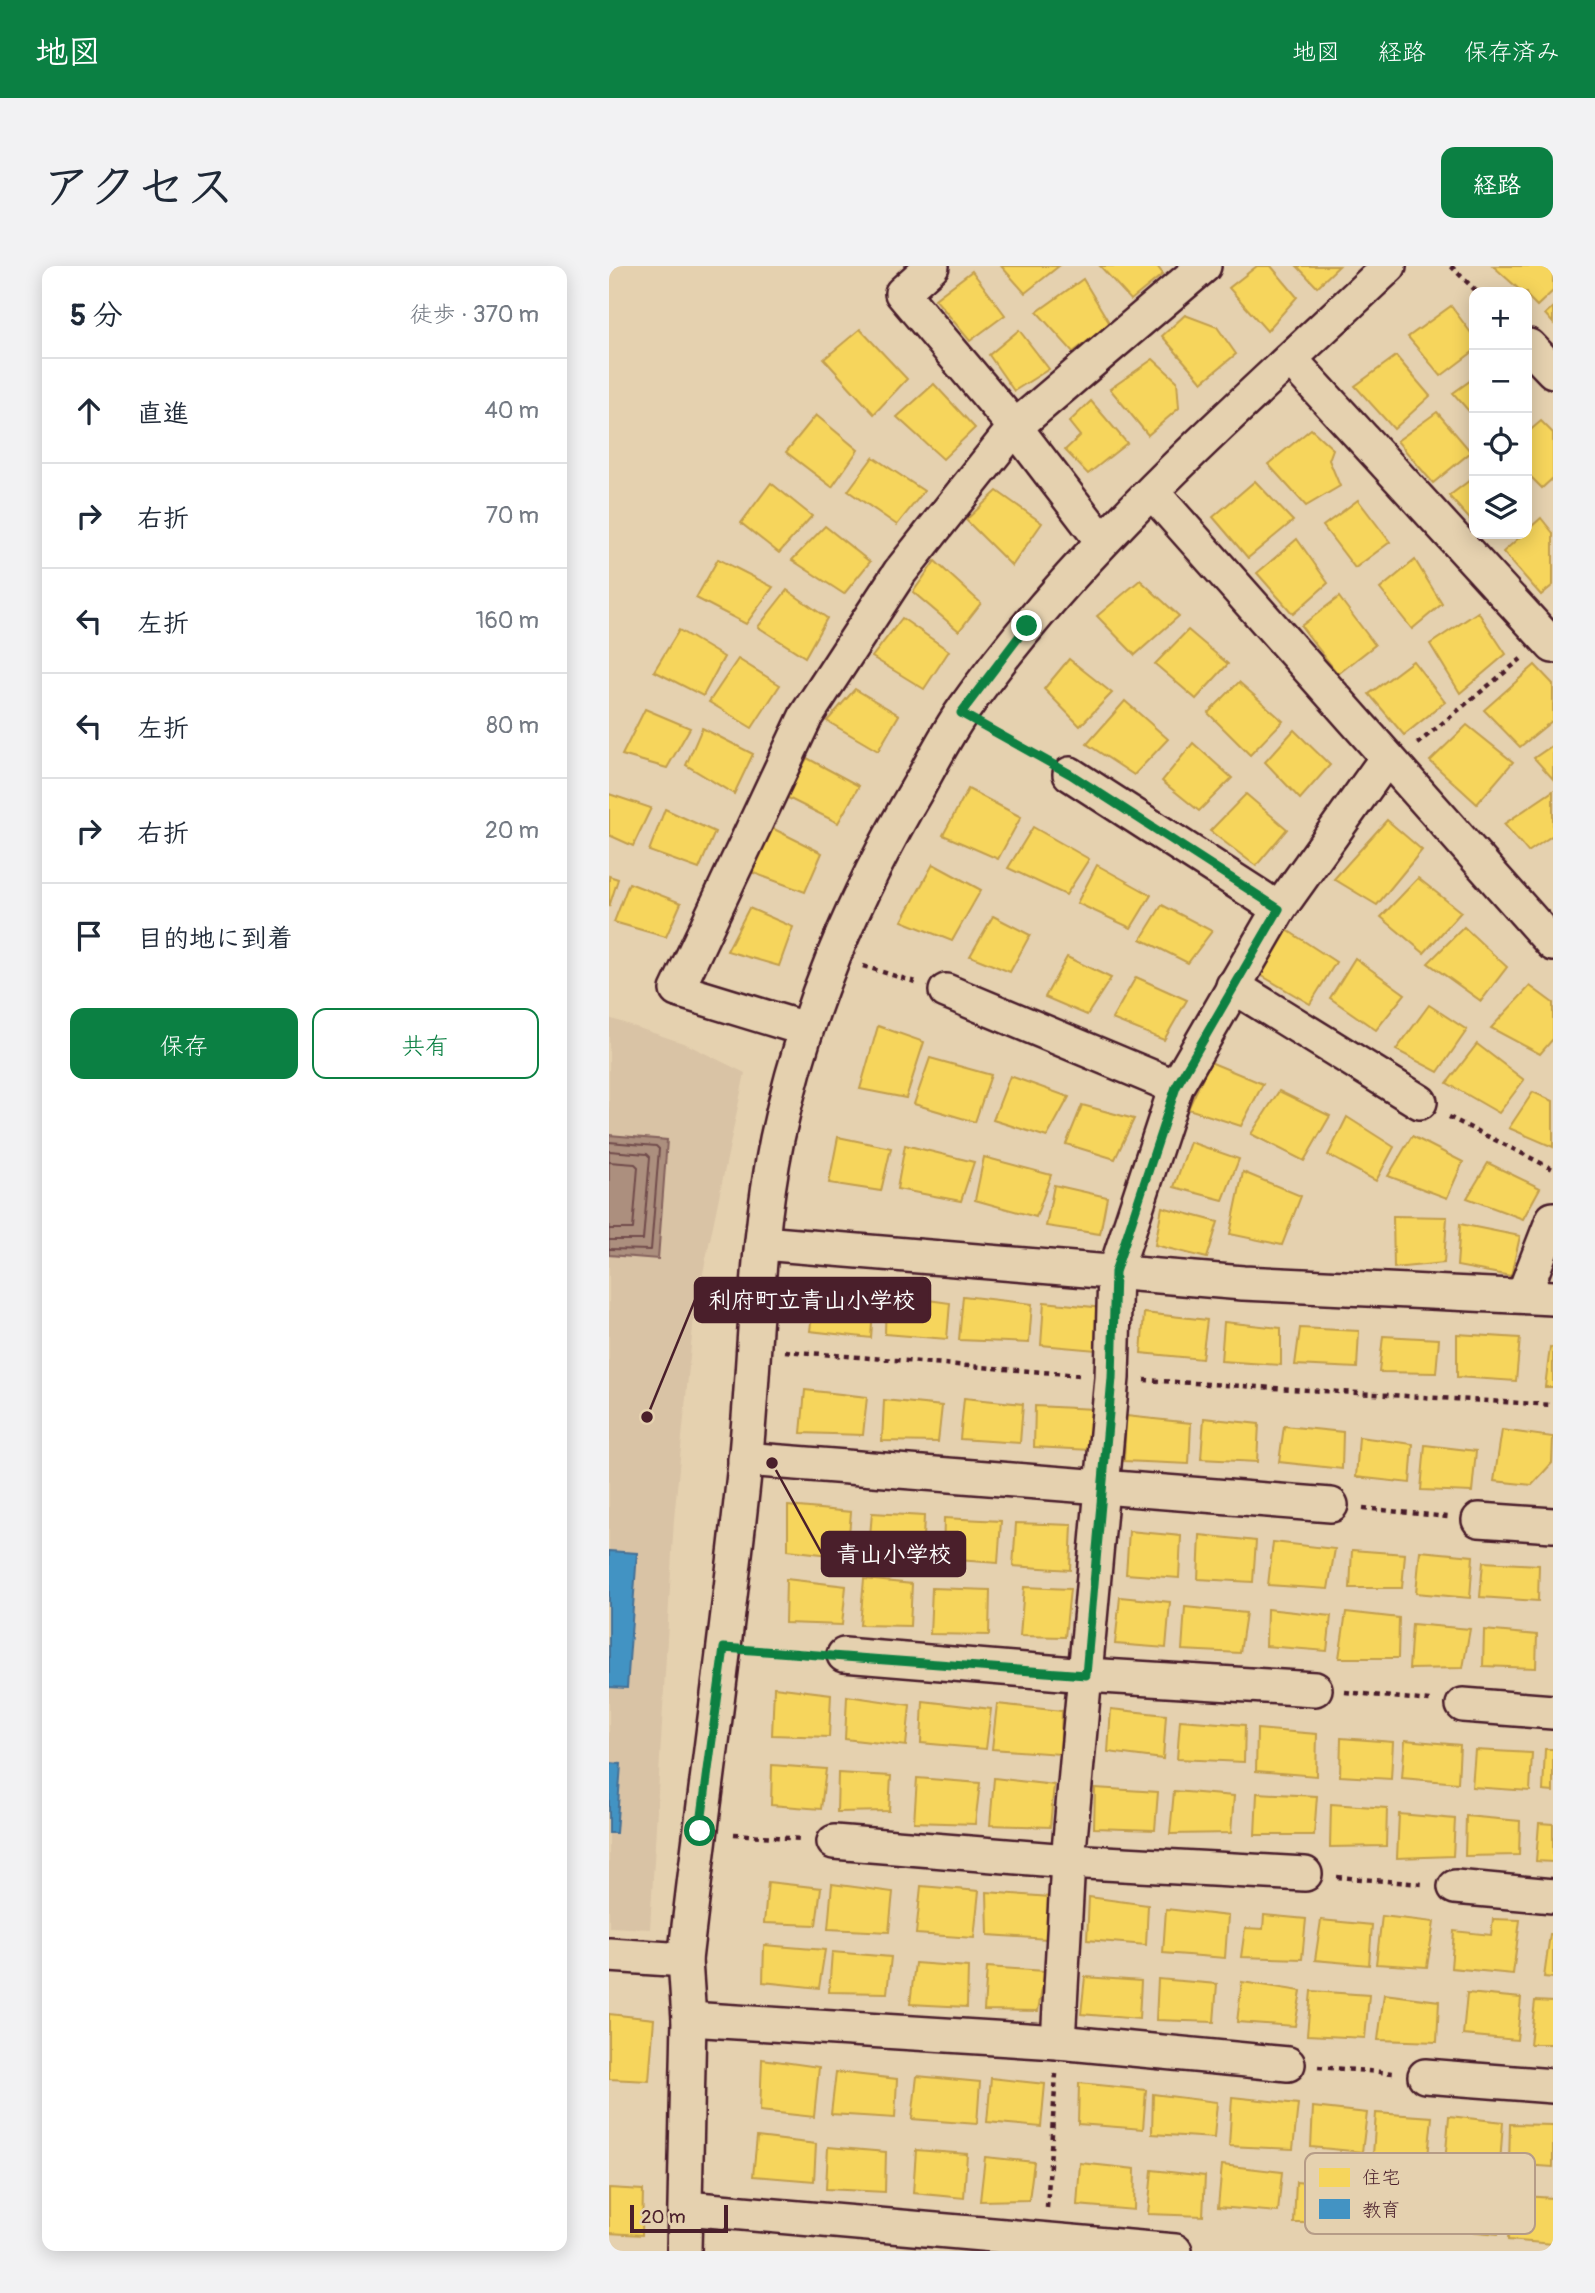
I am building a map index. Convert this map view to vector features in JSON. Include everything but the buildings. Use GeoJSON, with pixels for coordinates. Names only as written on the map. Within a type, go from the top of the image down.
{"type":"FeatureCollection","features":[{"type":"Feature","properties":{"kind":"street"},"geometry":{"type":"LineString","coordinates":[[932,266],[902,293],[1015,427],[1102,541]]}},
{"type":"Feature","properties":{"kind":"street"},"geometry":{"type":"LineString","coordinates":[[804,1029],[677,990],[806,716],[900,572],[1015,427],[1204,266]]}},
{"type":"Feature","properties":{"kind":"street"},"geometry":{"type":"LineString","coordinates":[[684,2251],[689,2019],[685,1960],[745,1458],[762,1243],[777,1140],[804,1029],[831,956],[886,842],[961,713],[1027,626],[1102,541],[1389,266]]}},
{"type":"Feature","properties":{"kind":"street"},"geometry":{"type":"LineString","coordinates":[[1532,349],[1553,371]]}},
{"type":"Feature","properties":{"kind":"street"},"geometry":{"type":"LineString","coordinates":[[1291,360],[1548,634]]}},
{"type":"Feature","properties":{"kind":"street"},"geometry":{"type":"LineString","coordinates":[[1153,493],[1553,944]]}},
{"type":"Feature","properties":{"kind":"street"},"geometry":{"type":"LineString","coordinates":[[1058,2042],[1068,1861],[1112,1378],[1115,1272],[1176,1087],[1279,909],[1389,762]]}},
{"type":"Feature","properties":{"kind":"street"},"geometry":{"type":"LineString","coordinates":[[1070,774],[1279,909]]}},
{"type":"Feature","properties":{"kind":"street"},"geometry":{"type":"LineString","coordinates":[[1233,986],[1420,1102]]}},
{"type":"Feature","properties":{"kind":"street"},"geometry":{"type":"LineString","coordinates":[[946,991],[1176,1087]]}},
{"type":"Feature","properties":{"kind":"street"},"geometry":{"type":"LineString","coordinates":[[762,1243],[1243,1283],[1538,1297],[1553,1219]]}},
{"type":"Feature","properties":{"kind":"street"},"geometry":{"type":"LineString","coordinates":[[745,1458],[1331,1505]]}},
{"type":"Feature","properties":{"kind":"street"},"geometry":{"type":"LineString","coordinates":[[1479,1520],[1553,1525]]}},
{"type":"Feature","properties":{"kind":"street"},"geometry":{"type":"LineString","coordinates":[[844,1655],[1086,1675],[1315,1689]]}},
{"type":"Feature","properties":{"kind":"street"},"geometry":{"type":"LineString","coordinates":[[1462,1704],[1553,1712]]}},
{"type":"Feature","properties":{"kind":"street"},"geometry":{"type":"LineString","coordinates":[[834,1842],[1068,1861],[1305,1874]]}},
{"type":"Feature","properties":{"kind":"street"},"geometry":{"type":"LineString","coordinates":[[1455,1887],[1553,1896]]}},
{"type":"Feature","properties":{"kind":"street"},"geometry":{"type":"LineString","coordinates":[[609,1955],[685,1960]]}},
{"type":"Feature","properties":{"kind":"street"},"geometry":{"type":"LineString","coordinates":[[689,2019],[1058,2042],[1288,2064]]}},
{"type":"Feature","properties":{"kind":"street"},"geometry":{"type":"LineString","coordinates":[[1425,2076],[1553,2086]]}},
{"type":"Feature","properties":{"kind":"street"},"geometry":{"type":"LineString","coordinates":[[686,2208],[1045,2246],[1175,2251]]}},
{"type":"Feature","properties":{"kind":"path"},"geometry":{"type":"LineString","coordinates":[[1451,266],[1472,287]]}},
{"type":"Feature","properties":{"kind":"path"},"geometry":{"type":"LineString","coordinates":[[1389,762],[1548,634]]}},
{"type":"Feature","properties":{"kind":"path"},"geometry":{"type":"LineString","coordinates":[[961,713],[1070,774]]}},
{"type":"Feature","properties":{"kind":"path"},"geometry":{"type":"LineString","coordinates":[[831,956],[946,991]]}},
{"type":"Feature","properties":{"kind":"path"},"geometry":{"type":"LineString","coordinates":[[1420,1102],[1553,1169]]}},
{"type":"Feature","properties":{"kind":"path"},"geometry":{"type":"LineString","coordinates":[[752,1349],[1112,1378],[1553,1405]]}},
{"type":"Feature","properties":{"kind":"path"},"geometry":{"type":"LineString","coordinates":[[1331,1505],[1479,1520]]}},
{"type":"Feature","properties":{"kind":"path"},"geometry":{"type":"LineString","coordinates":[[724,1648],[844,1655]]}},
{"type":"Feature","properties":{"kind":"path"},"geometry":{"type":"LineString","coordinates":[[1315,1689],[1462,1704]]}},
{"type":"Feature","properties":{"kind":"path"},"geometry":{"type":"LineString","coordinates":[[700,1831],[834,1842]]}},
{"type":"Feature","properties":{"kind":"path"},"geometry":{"type":"LineString","coordinates":[[1305,1874],[1455,1887]]}},
{"type":"Feature","properties":{"kind":"path"},"geometry":{"type":"LineString","coordinates":[[1045,2246],[1058,2042]]}},
{"type":"Feature","properties":{"kind":"path"},"geometry":{"type":"LineString","coordinates":[[1288,2064],[1425,2076]]}},
{"type":"Feature","properties":{"kind":"shaded area"},"geometry":{"type":"Polygon","coordinates":[[[609,1018],[686,1044],[745,1073],[694,1316],[674,1519],[650,1929],[609,1927],[609,1018]]]}},
{"type":"Feature","properties":{"kind":"water"},"geometry":{"type":"Polygon","coordinates":[[[609,1135],[667,1140],[658,1259],[609,1255],[609,1135]]]}},
{"type":"Feature","properties":{"kind":"place","name":"利府町立青山小学校"},"geometry":{"type":"Point","coordinates":[647,1417]}},
{"type":"Feature","properties":{"kind":"place","name":"青山小学校"},"geometry":{"type":"Point","coordinates":[772,1463]}},
{"type":"Feature","properties":{"kind":"route"},"geometry":{"type":"LineString","coordinates":[[700,1831],[724,1648],[1086,1675],[1112,1378],[1115,1272],[1176,1087],[1279,909],[1070,774],[961,713],[1027,626]]}}]}
